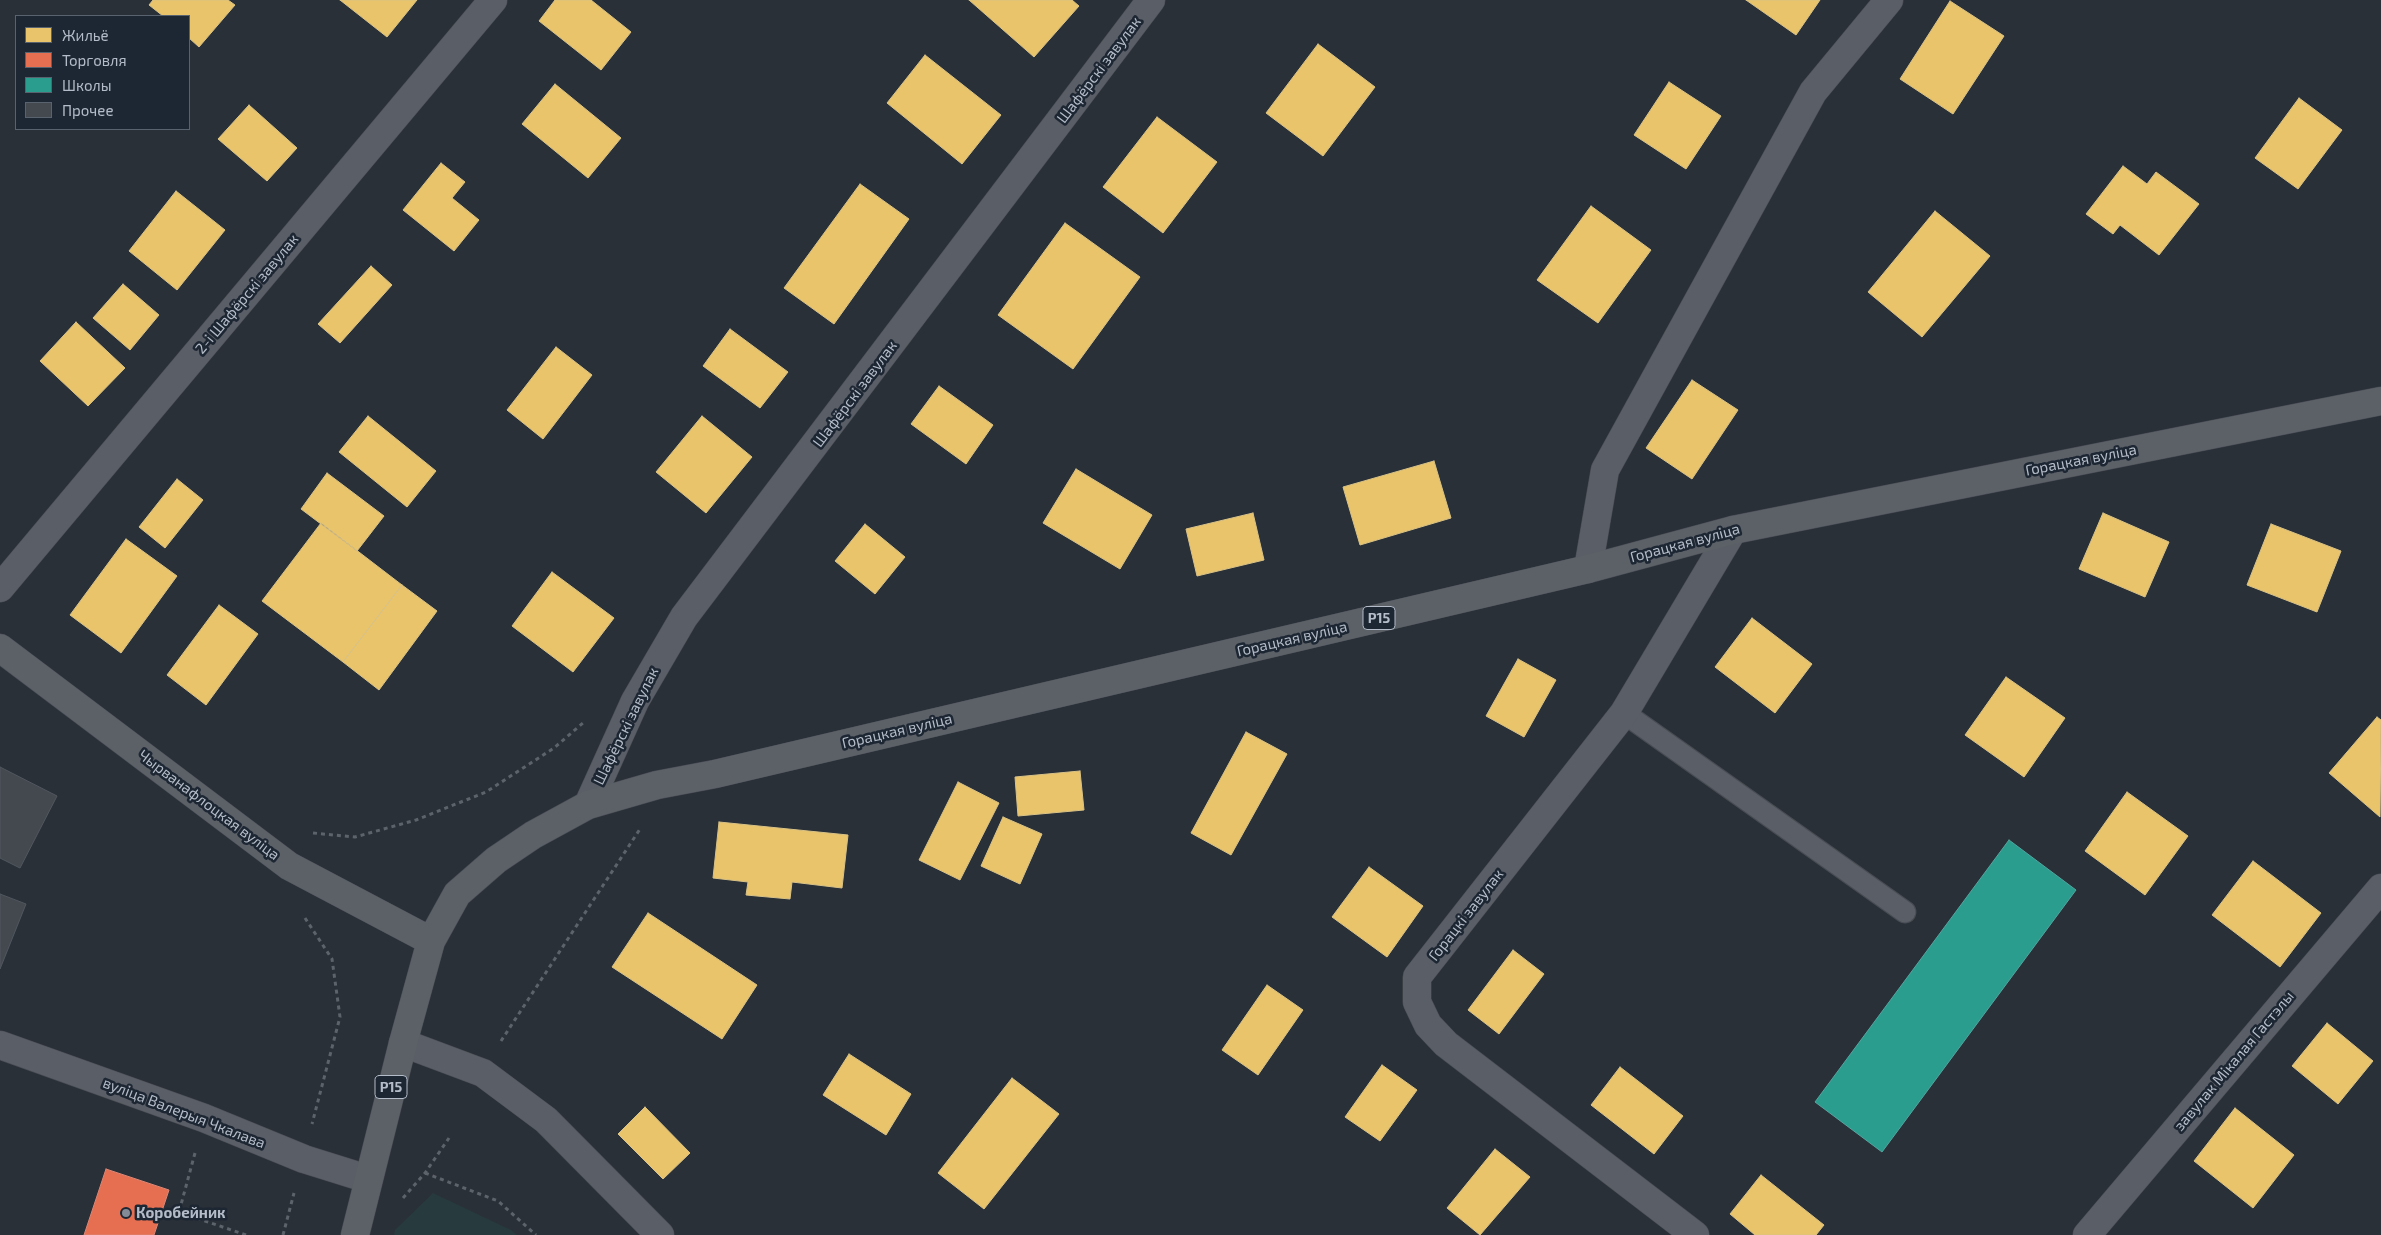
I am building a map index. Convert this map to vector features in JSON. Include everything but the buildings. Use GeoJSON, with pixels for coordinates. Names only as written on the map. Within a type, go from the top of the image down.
{"type":"FeatureCollection","features":[{"type":"Feature","properties":{"kind":"main road","name":"Горацкая вуліца"},"geometry":{"type":"LineString","coordinates":[[431,941],[457,894],[496,860],[533,835],[588,805],[657,785],[715,774],[1588,569],[1733,530],[2381,401]]}},
{"type":"Feature","properties":{"kind":"main road","name":"Чырванафлоцкая вуліца"},"geometry":{"type":"LineString","coordinates":[[0,648],[289,866],[431,941]]}},
{"type":"Feature","properties":{"kind":"main road","name":"Р15"},"geometry":{"type":"LineString","coordinates":[[355,1235],[402,1044],[431,941]]}},
{"type":"Feature","properties":{"kind":"street","name":"2-і Шафёрскі завулак"},"geometry":{"type":"LineString","coordinates":[[0,588],[493,0]]}},
{"type":"Feature","properties":{"kind":"street","name":"Шафёрскі завулак"},"geometry":{"type":"LineString","coordinates":[[588,805],[636,701],[684,617],[1151,0]]}},
{"type":"Feature","properties":{"kind":"street"},"geometry":{"type":"LineString","coordinates":[[1588,569],[1605,470],[1813,92],[1889,0]]}},
{"type":"Feature","properties":{"kind":"street","name":"Горацкі завулак"},"geometry":{"type":"LineString","coordinates":[[1695,1235],[1446,1044],[1428,1025],[1417,1002],[1417,977],[1624,713],[1733,530]]}},
{"type":"Feature","properties":{"kind":"street","name":"завулак Мікалая Гастэлы"},"geometry":{"type":"LineString","coordinates":[[2087,1235],[2381,888]]}},
{"type":"Feature","properties":{"kind":"street"},"geometry":{"type":"LineString","coordinates":[[402,1044],[483,1073],[546,1120],[660,1235]]}},
{"type":"Feature","properties":{"kind":"street","name":"вуліца Валерыя Чкалава"},"geometry":{"type":"LineString","coordinates":[[0,1045],[204,1118],[304,1159],[368,1179]]}},
{"type":"Feature","properties":{"kind":"lane"},"geometry":{"type":"LineString","coordinates":[[1624,713],[1905,912]]}},
{"type":"Feature","properties":{"kind":"path"},"geometry":{"type":"LineString","coordinates":[[313,832],[355,837],[416,820],[486,792],[554,748],[588,717]]}},
{"type":"Feature","properties":{"kind":"path"},"geometry":{"type":"LineString","coordinates":[[497,1048],[645,822]]}},
{"type":"Feature","properties":{"kind":"path"},"geometry":{"type":"LineString","coordinates":[[283,1235],[340,1016],[332,959],[302,912]]}},
{"type":"Feature","properties":{"kind":"path"},"geometry":{"type":"LineString","coordinates":[[204,1118],[179,1212],[246,1235]]}},
{"type":"Feature","properties":{"kind":"path"},"geometry":{"type":"LineString","coordinates":[[400,1202],[425,1173],[449,1138]]}},
{"type":"Feature","properties":{"kind":"path"},"geometry":{"type":"LineString","coordinates":[[425,1173],[498,1202],[536,1235]]}},
{"type":"Feature","properties":{"kind":"green space"},"geometry":{"type":"Polygon","coordinates":[[[433,1193],[511,1230],[517,1235],[394,1235],[395,1230],[433,1193]]]}},
{"type":"Feature","properties":{"kind":"place","name":"Коробейник"},"geometry":{"type":"Point","coordinates":[126,1213]}}]}
